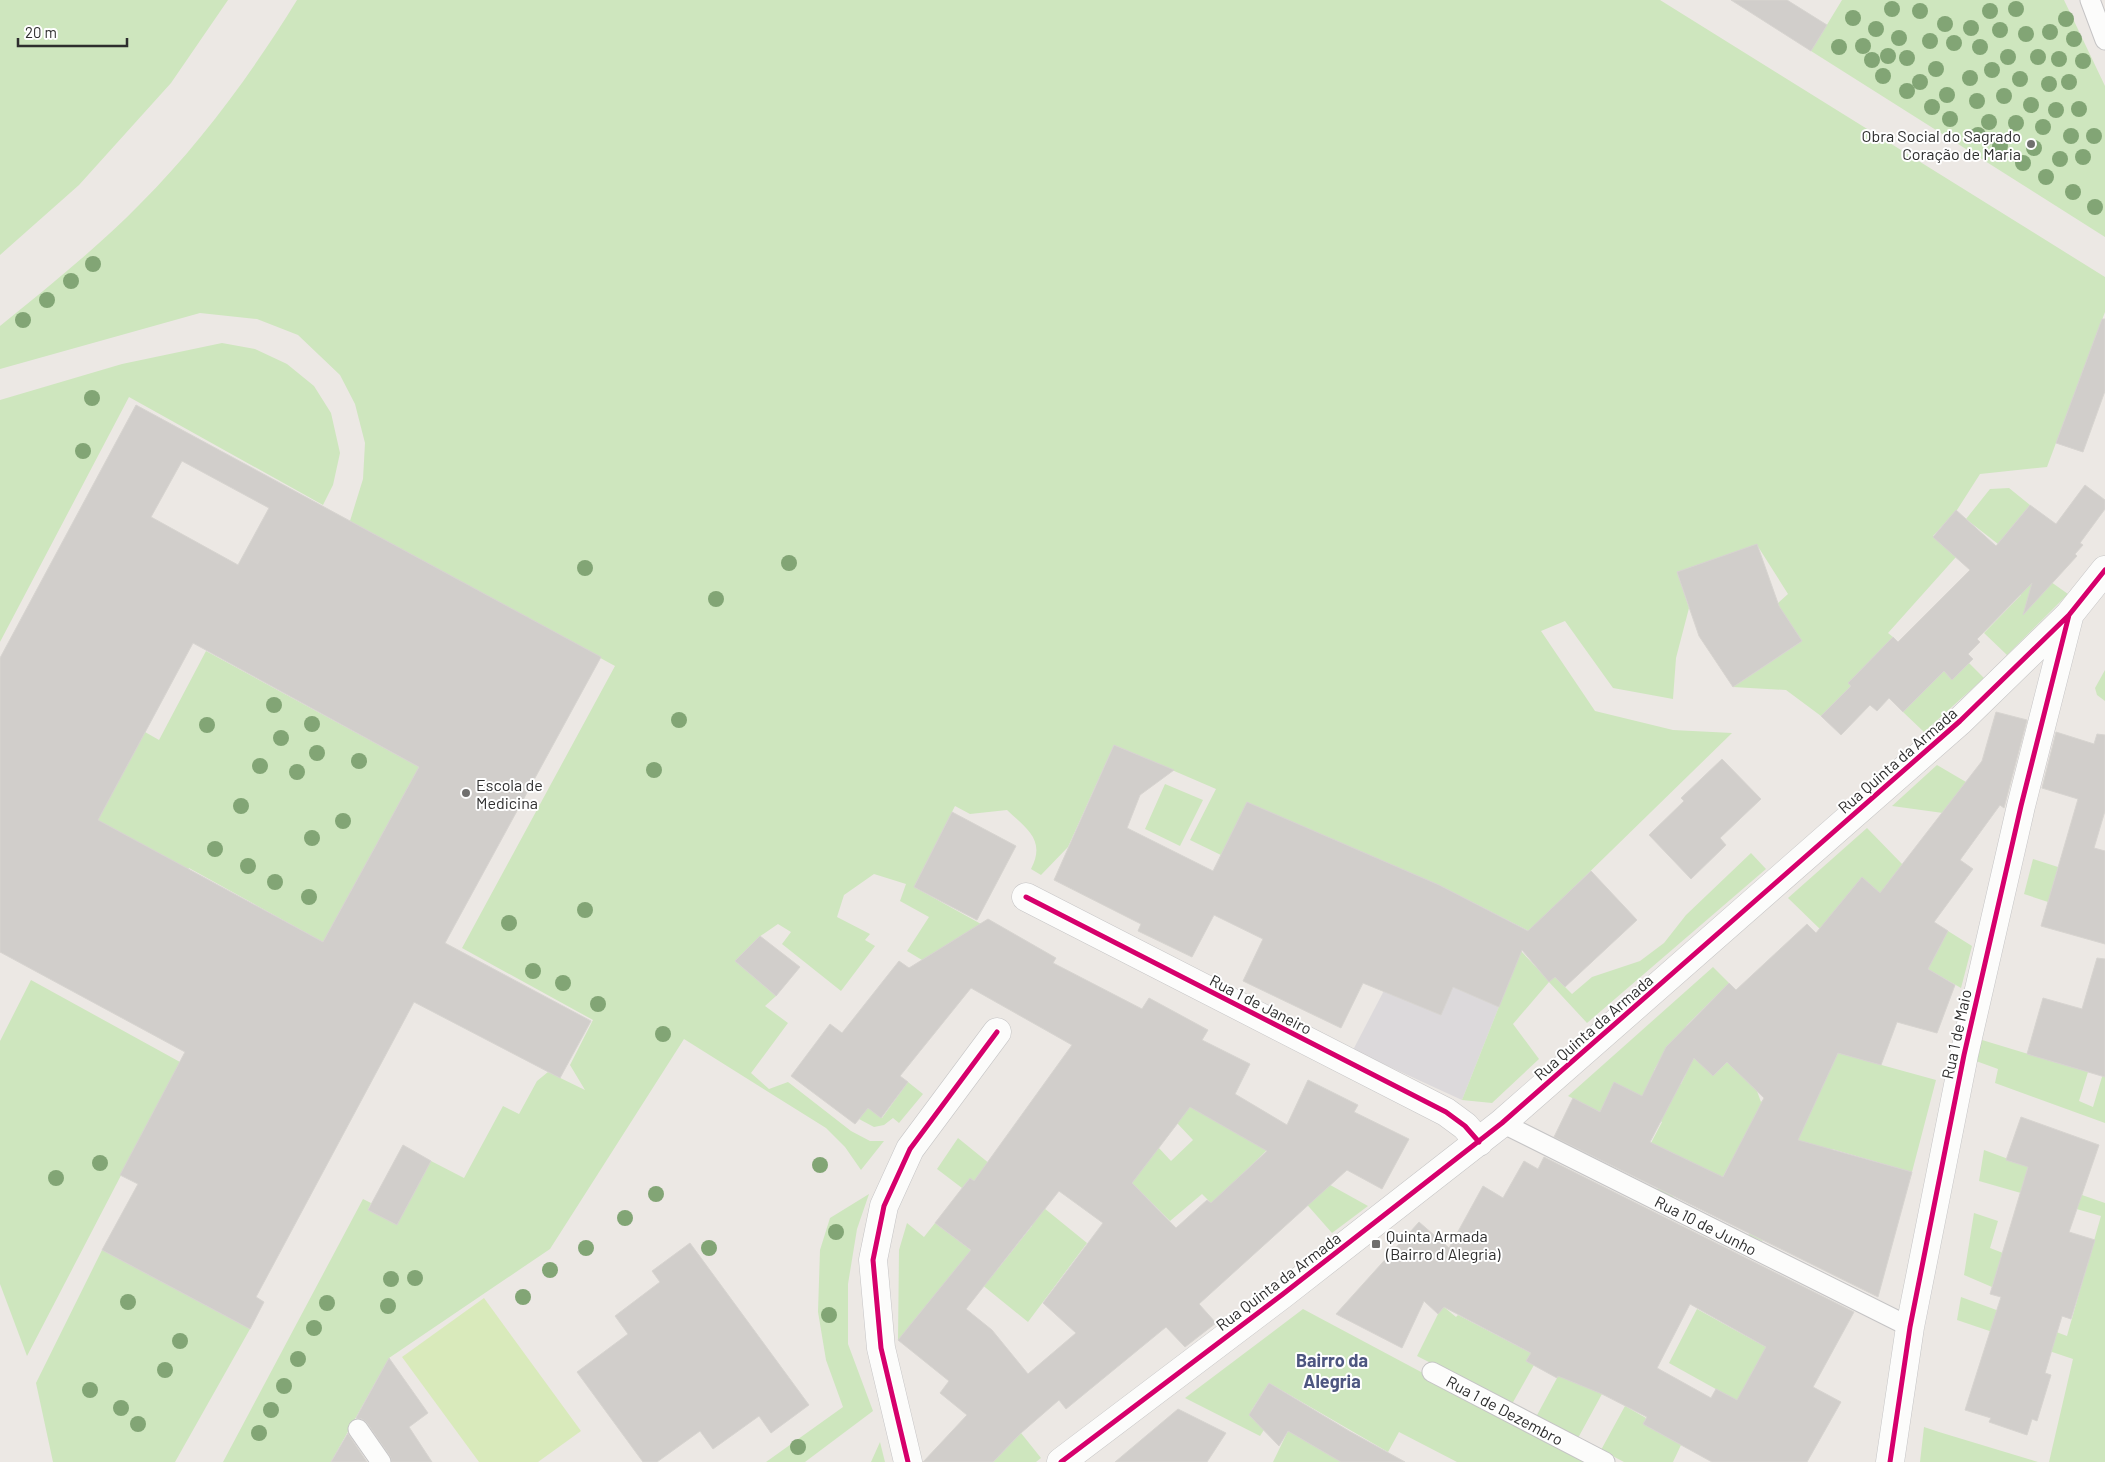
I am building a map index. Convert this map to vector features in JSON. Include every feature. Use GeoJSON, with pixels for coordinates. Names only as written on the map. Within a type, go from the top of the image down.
{"type":"FeatureCollection","features":[{"type":"Feature","properties":{"kind":"street","name":"Rua Quinta da Armada"},"geometry":{"type":"LineString","coordinates":[[1061,1462],[1283,1294],[1502,1123],[1960,721],[2070,615],[2105,570]]}},
{"type":"Feature","properties":{"kind":"street","name":"Rua 1 de Maio"},"geometry":{"type":"LineString","coordinates":[[1890,1462],[1910,1327],[1964,1055],[2021,806],[2070,615]]}},
{"type":"Feature","properties":{"kind":"street","name":"Rua 1 de Janeiro"},"geometry":{"type":"LineString","coordinates":[[1026,897],[1446,1112],[1465,1126],[1479,1142]]}},
{"type":"Feature","properties":{"kind":"street"},"geometry":{"type":"LineString","coordinates":[[908,1462],[881,1348],[873,1260],[884,1206],[910,1149],[997,1032]]}},
{"type":"Feature","properties":{"kind":"lane"},"geometry":{"type":"LineString","coordinates":[[2090,0],[2105,40]]}},
{"type":"Feature","properties":{"kind":"lane","name":"Rua 10 de Junho"},"geometry":{"type":"LineString","coordinates":[[1502,1123],[1910,1327]]}},
{"type":"Feature","properties":{"kind":"lane","name":"Rua 1 de Dezembro"},"geometry":{"type":"LineString","coordinates":[[1432,1372],[1605,1462]]}},
{"type":"Feature","properties":{"kind":"lane"},"geometry":{"type":"LineString","coordinates":[[358,1429],[381,1462]]}},
{"type":"Feature","properties":{"kind":"shaded area"},"geometry":{"type":"Polygon","coordinates":[[[1439,885],[1529,931],[1462,1100],[1353,1050],[1439,885]]]}},
{"type":"Feature","properties":{"kind":"green space"},"geometry":{"type":"Polygon","coordinates":[[[0,0],[228,0],[171,83],[79,185],[0,255],[0,0]]]}},
{"type":"Feature","properties":{"kind":"green space"},"geometry":{"type":"Polygon","coordinates":[[[297,0],[1660,0],[2105,277],[2105,312],[2047,467],[1980,474],[1957,510],[1933,536],[1956,557],[1888,633],[1893,637],[1848,683],[1851,686],[1821,716],[1786,690],[1733,687],[1802,641],[1777,604],[1788,594],[1757,545],[1677,572],[1689,608],[1676,658],[1673,699],[1613,688],[1565,621],[1541,631],[1595,711],[1673,730],[1732,733],[1529,931],[1439,885],[1247,803],[1221,855],[1190,840],[1216,789],[1114,745],[1068,847],[1041,875],[1031,869],[1036,850],[1032,836],[1007,810],[970,814],[955,806],[914,887],[981,924],[922,960],[907,951],[929,917],[900,901],[906,884],[874,874],[844,895],[837,917],[870,934],[865,940],[875,946],[841,991],[782,944],[791,932],[778,924],[759,937],[735,961],[776,996],[765,1006],[788,1023],[751,1073],[769,1089],[788,1082],[851,1131],[870,1141],[884,1141],[861,1170],[845,1147],[826,1128],[684,1039],[550,1249],[389,1358],[331,1462],[223,1462],[363,1199],[371,1203],[368,1210],[397,1225],[431,1161],[464,1178],[503,1106],[519,1114],[537,1081],[548,1072],[585,1090],[570,1065],[593,1020],[462,948],[615,666],[350,521],[363,479],[365,443],[355,404],[340,375],[298,335],[257,319],[200,313],[0,369],[0,326],[54,282],[124,220],[184,157],[244,81],[297,0]]]}},
{"type":"Feature","properties":{"kind":"green space","name":"Obra Social do Sagrado Coração de Maria"},"geometry":{"type":"Polygon","coordinates":[[[1842,0],[2064,0],[2105,86],[2105,237],[1811,51],[1842,0]]]}},
{"type":"Feature","properties":{"kind":"green space"},"geometry":{"type":"Polygon","coordinates":[[[222,343],[255,349],[287,364],[314,386],[331,413],[340,453],[333,485],[323,505],[129,397],[0,642],[0,400],[122,364],[222,343]]]}},
{"type":"Feature","properties":{"kind":"green space"},"geometry":{"type":"Polygon","coordinates":[[[2009,488],[2030,505],[1998,544],[1966,519],[1990,489],[2009,488]]]}},
{"type":"Feature","properties":{"kind":"green space"},"geometry":{"type":"Polygon","coordinates":[[[2010,553],[2068,594],[2007,655],[1984,633],[2021,595],[1995,570],[2010,553]]]}},
{"type":"Feature","properties":{"kind":"green space"},"geometry":{"type":"Polygon","coordinates":[[[206,651],[419,767],[323,942],[189,868],[183,878],[93,828],[145,732],[159,740],[206,651]]]}},
{"type":"Feature","properties":{"kind":"green space"},"geometry":{"type":"Polygon","coordinates":[[[1969,663],[1984,678],[1924,732],[1903,712],[1944,671],[1952,680],[1969,663]]]}},
{"type":"Feature","properties":{"kind":"green space"},"geometry":{"type":"Polygon","coordinates":[[[2105,670],[2105,701],[2097,695],[2095,688],[2105,670]]]}},
{"type":"Feature","properties":{"kind":"green space"},"geometry":{"type":"Polygon","coordinates":[[[1937,765],[1966,782],[1943,813],[1892,806],[1937,765]]]}},
{"type":"Feature","properties":{"kind":"green space"},"geometry":{"type":"Polygon","coordinates":[[[1165,784],[1203,800],[1180,846],[1145,829],[1165,784]]]}},
{"type":"Feature","properties":{"kind":"green space"},"geometry":{"type":"Polygon","coordinates":[[[1867,828],[1903,865],[1883,896],[1862,877],[1829,918],[1858,966],[1788,898],[1867,828]]]}},
{"type":"Feature","properties":{"kind":"green space"},"geometry":{"type":"Polygon","coordinates":[[[1751,853],[1766,869],[1587,1023],[1549,982],[1513,1024],[1539,1059],[1492,1103],[1462,1100],[1521,951],[1549,981],[1555,977],[1572,994],[1592,977],[1640,961],[1664,943],[1686,915],[1751,853]]]}},
{"type":"Feature","properties":{"kind":"green space"},"geometry":{"type":"Polygon","coordinates":[[[2033,859],[2058,867],[2048,902],[2024,894],[2033,859]]]}},
{"type":"Feature","properties":{"kind":"green space"},"geometry":{"type":"Polygon","coordinates":[[[1948,931],[1972,946],[1961,988],[1928,969],[1948,931]]]}},
{"type":"Feature","properties":{"kind":"green space"},"geometry":{"type":"Polygon","coordinates":[[[1713,967],[1729,983],[1687,1025],[1678,1042],[1713,1076],[1727,1062],[1757,1091],[1761,1102],[1791,1069],[1818,1095],[1838,1053],[1936,1080],[1912,1172],[1832,1149],[1816,1196],[1776,1217],[1762,1241],[1749,1235],[1774,1179],[1767,1164],[1738,1149],[1719,1184],[1689,1169],[1673,1197],[1657,1190],[1675,1154],[1651,1143],[1662,1122],[1635,1108],[1615,1083],[1600,1112],[1568,1096],[1713,967]],[[1660,1060],[1654,1070],[1681,1084],[1686,1074],[1660,1060]]]}},
{"type":"Feature","properties":{"kind":"green space"},"geometry":{"type":"Polygon","coordinates":[[[31,980],[180,1062],[27,1356],[0,1284],[0,1041],[31,980]]]}},
{"type":"Feature","properties":{"kind":"green space"},"geometry":{"type":"Polygon","coordinates":[[[1982,1040],[2088,1072],[2079,1101],[2093,1107],[2105,1067],[2105,1123],[1995,1083],[1998,1069],[1976,1061],[1982,1040]]]}},
{"type":"Feature","properties":{"kind":"green space"},"geometry":{"type":"Polygon","coordinates":[[[908,1082],[923,1094],[899,1123],[893,1118],[884,1125],[874,1127],[859,1119],[868,1107],[882,1118],[908,1082]]]}},
{"type":"Feature","properties":{"kind":"green space"},"geometry":{"type":"Polygon","coordinates":[[[1173,1096],[1267,1150],[1235,1181],[1218,1210],[1202,1194],[1170,1221],[1132,1183],[1158,1147],[1171,1161],[1193,1140],[1177,1123],[1173,1096]]]}},
{"type":"Feature","properties":{"kind":"green space"},"geometry":{"type":"Polygon","coordinates":[[[958,1138],[1087,1243],[1028,1322],[970,1275],[898,1340],[899,1250],[907,1223],[924,1237],[935,1223],[997,1270],[1032,1226],[970,1178],[962,1188],[937,1169],[958,1138]]]}},
{"type":"Feature","properties":{"kind":"green space"},"geometry":{"type":"Polygon","coordinates":[[[1984,1150],[2084,1187],[2082,1195],[2105,1203],[2105,1462],[2049,1462],[2073,1359],[1957,1320],[1961,1297],[2067,1336],[2101,1216],[1979,1181],[1984,1150]]]}},
{"type":"Feature","properties":{"kind":"green space"},"geometry":{"type":"Polygon","coordinates":[[[1314,1176],[1368,1206],[1332,1233],[1295,1191],[1314,1176]]]}},
{"type":"Feature","properties":{"kind":"green space"},"geometry":{"type":"Polygon","coordinates":[[[869,1194],[857,1229],[848,1284],[848,1344],[873,1411],[805,1462],[766,1462],[843,1407],[826,1360],[818,1312],[820,1250],[830,1218],[869,1194]]]}},
{"type":"Feature","properties":{"kind":"green space"},"geometry":{"type":"Polygon","coordinates":[[[1974,1213],[1998,1221],[1990,1248],[2003,1253],[1992,1287],[1964,1275],[1974,1213]]]}},
{"type":"Feature","properties":{"kind":"green space"},"geometry":{"type":"Polygon","coordinates":[[[102,1250],[250,1329],[175,1462],[53,1462],[36,1383],[102,1250]]]}},
{"type":"Feature","properties":{"kind":"green space"},"geometry":{"type":"Polygon","coordinates":[[[484,1298],[581,1431],[538,1462],[479,1462],[402,1357],[484,1298]]]}},
{"type":"Feature","properties":{"kind":"green space"},"geometry":{"type":"Polygon","coordinates":[[[1444,1307],[1456,1317],[1458,1315],[1531,1353],[1526,1361],[1534,1365],[1512,1404],[1417,1356],[1438,1314],[1444,1307]]]}},
{"type":"Feature","properties":{"kind":"green space"},"geometry":{"type":"Polygon","coordinates":[[[1303,1309],[1590,1462],[1457,1462],[1399,1432],[1388,1452],[1269,1383],[1251,1411],[1269,1422],[1260,1436],[1185,1398],[1303,1309]]]}},
{"type":"Feature","properties":{"kind":"green space"},"geometry":{"type":"Polygon","coordinates":[[[1697,1309],[1771,1350],[1750,1408],[1669,1363],[1697,1309]]]}},
{"type":"Feature","properties":{"kind":"green space"},"geometry":{"type":"Polygon","coordinates":[[[1576,1343],[1602,1394],[1578,1438],[1536,1417],[1576,1343]]]}},
{"type":"Feature","properties":{"kind":"green space"},"geometry":{"type":"Polygon","coordinates":[[[1625,1406],[1646,1418],[1643,1424],[1681,1445],[1673,1462],[1624,1462],[1601,1450],[1625,1406]]]}},
{"type":"Feature","properties":{"kind":"green space"},"geometry":{"type":"Polygon","coordinates":[[[1924,1427],[1939,1432],[2038,1462],[1920,1462],[1924,1427]]]}},
{"type":"Feature","properties":{"kind":"green space"},"geometry":{"type":"Polygon","coordinates":[[[1288,1431],[1342,1462],[1273,1462],[1288,1431]]]}},
{"type":"Feature","properties":{"kind":"green space"},"geometry":{"type":"Polygon","coordinates":[[[1021,1433],[1041,1458],[1036,1462],[993,1462],[1021,1433]]]}},
{"type":"Feature","properties":{"kind":"green space"},"geometry":{"type":"Polygon","coordinates":[[[880,1442],[885,1462],[871,1462],[880,1442]]]}},
{"type":"Feature","properties":{"kind":"building"},"geometry":{"type":"Polygon","coordinates":[[[1731,0],[1787,0],[1827,25],[1811,51],[1731,0]]]}},
{"type":"Feature","properties":{"kind":"building"},"geometry":{"type":"Polygon","coordinates":[[[2102,319],[2105,319],[2105,391],[2083,452],[2056,443],[2102,319]]]}},
{"type":"Feature","properties":{"kind":"building","name":"Escola de Medicina"},"geometry":{"type":"Polygon","coordinates":[[[136,405],[601,657],[445,943],[591,1021],[560,1078],[414,1002],[256,1297],[264,1302],[250,1329],[102,1250],[138,1184],[120,1175],[185,1052],[0,952],[0,658],[136,405]],[[182,461],[151,517],[238,565],[269,508],[182,461]],[[193,643],[98,820],[323,942],[419,767],[193,643]]]}},
{"type":"Feature","properties":{"kind":"building"},"geometry":{"type":"Polygon","coordinates":[[[2085,485],[2105,500],[2105,509],[2080,543],[2083,545],[2075,554],[2077,556],[2023,615],[2032,583],[1977,639],[1980,642],[1968,654],[1973,659],[1952,680],[1944,671],[1903,712],[1889,698],[1877,711],[1870,705],[1841,735],[1821,716],[1851,686],[1848,683],[1893,637],[1898,642],[1970,570],[1933,537],[1956,510],[1996,546],[2030,505],[2056,524],[2085,485]]]}},
{"type":"Feature","properties":{"kind":"building"},"geometry":{"type":"Polygon","coordinates":[[[1757,544],[1779,606],[1802,641],[1733,687],[1699,636],[1677,572],[1757,544]]]}},
{"type":"Feature","properties":{"kind":"building"},"geometry":{"type":"Polygon","coordinates":[[[1996,712],[2027,720],[2004,808],[2000,805],[1960,860],[1973,869],[1934,922],[1948,931],[1928,969],[1955,985],[1937,1033],[1897,1022],[1881,1065],[1838,1053],[1798,1140],[1912,1172],[1878,1297],[1554,1137],[1573,1098],[1600,1112],[1614,1082],[1642,1096],[1666,1047],[1729,983],[1736,990],[1807,924],[1816,933],[1862,877],[1880,893],[1982,761],[1996,712]],[[1694,1058],[1650,1142],[1723,1177],[1764,1098],[1727,1062],[1713,1076],[1694,1058]]]}},
{"type":"Feature","properties":{"kind":"building"},"geometry":{"type":"Polygon","coordinates":[[[2056,732],[2094,744],[2097,734],[2105,735],[2105,811],[2094,848],[2105,851],[2105,944],[2041,926],[2078,799],[2042,788],[2056,732]]]}},
{"type":"Feature","properties":{"kind":"building"},"geometry":{"type":"Polygon","coordinates":[[[1114,745],[1174,770],[1140,795],[1127,828],[1213,871],[1247,802],[1439,885],[1528,931],[1591,871],[1637,920],[1565,987],[1555,977],[1549,982],[1522,950],[1499,1007],[1453,987],[1441,1015],[1363,983],[1341,1028],[1243,981],[1263,939],[1214,915],[1192,957],[1138,931],[1141,924],[1054,880],[1114,745]]]}},
{"type":"Feature","properties":{"kind":"building"},"geometry":{"type":"Polygon","coordinates":[[[1722,759],[1761,799],[1720,838],[1726,845],[1691,879],[1649,835],[1684,801],[1681,798],[1722,759]]]}},
{"type":"Feature","properties":{"kind":"building"},"geometry":{"type":"Polygon","coordinates":[[[952,812],[1016,846],[977,920],[914,887],[952,812]]]}},
{"type":"Feature","properties":{"kind":"building"},"geometry":{"type":"Polygon","coordinates":[[[988,919],[1056,958],[1053,963],[1142,1009],[1149,998],[1208,1030],[1202,1040],[1250,1064],[1235,1094],[1287,1125],[1308,1080],[1358,1105],[1354,1112],[1409,1139],[1382,1189],[1347,1170],[1199,1304],[1216,1323],[1185,1347],[1166,1327],[1066,1409],[1059,1400],[1021,1433],[993,1462],[923,1462],[967,1415],[940,1393],[949,1381],[898,1340],[971,1250],[935,1223],[970,1178],[974,1181],[1072,1045],[971,988],[900,1076],[908,1082],[881,1118],[868,1108],[855,1124],[791,1076],[830,1024],[842,1033],[899,961],[909,968],[988,919]],[[1190,1107],[1132,1183],[1176,1228],[1207,1200],[1211,1203],[1267,1151],[1190,1107]],[[1059,1191],[966,1309],[992,1330],[1028,1374],[1076,1333],[1043,1303],[1103,1223],[1059,1191]]]}},
{"type":"Feature","properties":{"kind":"building"},"geometry":{"type":"Polygon","coordinates":[[[760,936],[800,967],[776,996],[735,961],[760,936]]]}},
{"type":"Feature","properties":{"kind":"building"},"geometry":{"type":"Polygon","coordinates":[[[2097,958],[2105,959],[2105,1077],[2027,1054],[2043,998],[2082,1009],[2097,958]]]}},
{"type":"Feature","properties":{"kind":"building"},"geometry":{"type":"Polygon","coordinates":[[[2021,1117],[2099,1145],[2069,1232],[2095,1240],[2071,1319],[2062,1316],[2045,1373],[2051,1375],[2037,1421],[2032,1419],[2027,1435],[1989,1422],[1991,1418],[1965,1410],[2001,1297],[1990,1294],[2028,1167],[2006,1160],[2021,1117]]]}},
{"type":"Feature","properties":{"kind":"building"},"geometry":{"type":"Polygon","coordinates":[[[403,1145],[431,1161],[397,1225],[368,1210],[403,1145]]]}},
{"type":"Feature","properties":{"kind":"building"},"geometry":{"type":"Polygon","coordinates":[[[1544,1157],[1854,1312],[1813,1387],[1841,1402],[1807,1462],[1712,1462],[1643,1424],[1647,1417],[1602,1394],[1558,1376],[1557,1378],[1526,1361],[1531,1353],[1444,1307],[1438,1314],[1424,1301],[1402,1348],[1336,1314],[1419,1222],[1449,1248],[1483,1186],[1503,1198],[1524,1161],[1538,1169],[1544,1157]],[[1690,1304],[1657,1368],[1711,1398],[1716,1389],[1737,1400],[1766,1347],[1690,1304]]]}},
{"type":"Feature","properties":{"kind":"building"},"geometry":{"type":"Polygon","coordinates":[[[690,1243],[809,1405],[771,1433],[759,1416],[713,1449],[700,1431],[657,1462],[643,1462],[577,1372],[628,1334],[615,1316],[660,1282],[652,1271],[690,1243]]]}},
{"type":"Feature","properties":{"kind":"building"},"geometry":{"type":"Polygon","coordinates":[[[389,1358],[428,1413],[409,1427],[432,1462],[392,1462],[390,1456],[367,1423],[362,1419],[356,1418],[389,1358]]]}},
{"type":"Feature","properties":{"kind":"building"},"geometry":{"type":"Polygon","coordinates":[[[1269,1383],[1405,1462],[1341,1462],[1288,1431],[1279,1446],[1249,1415],[1269,1383]]]}},
{"type":"Feature","properties":{"kind":"building"},"geometry":{"type":"Polygon","coordinates":[[[1178,1409],[1226,1433],[1207,1462],[1115,1462],[1178,1409]]]}},
{"type":"Feature","properties":{"kind":"building"},"geometry":{"type":"Polygon","coordinates":[[[348,1433],[349,1435],[367,1462],[331,1462],[348,1433]]]}},
{"type":"Feature","properties":{"kind":"cycle path"},"geometry":{"type":"LineString","coordinates":[[1061,1462],[1283,1294],[1502,1123],[1960,721],[2069,615],[2105,570]]}},
{"type":"Feature","properties":{"kind":"cycle path"},"geometry":{"type":"LineString","coordinates":[[1890,1462],[1910,1327],[1964,1055],[2021,806],[2069,615]]}},
{"type":"Feature","properties":{"kind":"cycle path"},"geometry":{"type":"LineString","coordinates":[[1026,897],[1446,1112],[1465,1126],[1479,1142]]}},
{"type":"Feature","properties":{"kind":"cycle path"},"geometry":{"type":"LineString","coordinates":[[908,1462],[881,1348],[873,1260],[884,1206],[910,1149],[997,1032]]}},
{"type":"Feature","properties":{"kind":"place","name":"Obra Social do Sagrado Coração de Maria"},"geometry":{"type":"Point","coordinates":[2031,144]}},
{"type":"Feature","properties":{"kind":"place","name":"Escola de Medicina"},"geometry":{"type":"Point","coordinates":[466,793]}},
{"type":"Feature","properties":{"kind":"place","name":"Quinta Armada (Bairro d Alegria)"},"geometry":{"type":"Point","coordinates":[1376,1244]}},
{"type":"Feature","properties":{"kind":"district","name":"Bairro da Alegria"},"geometry":{"type":"Point","coordinates":[1332,1370]}}]}
